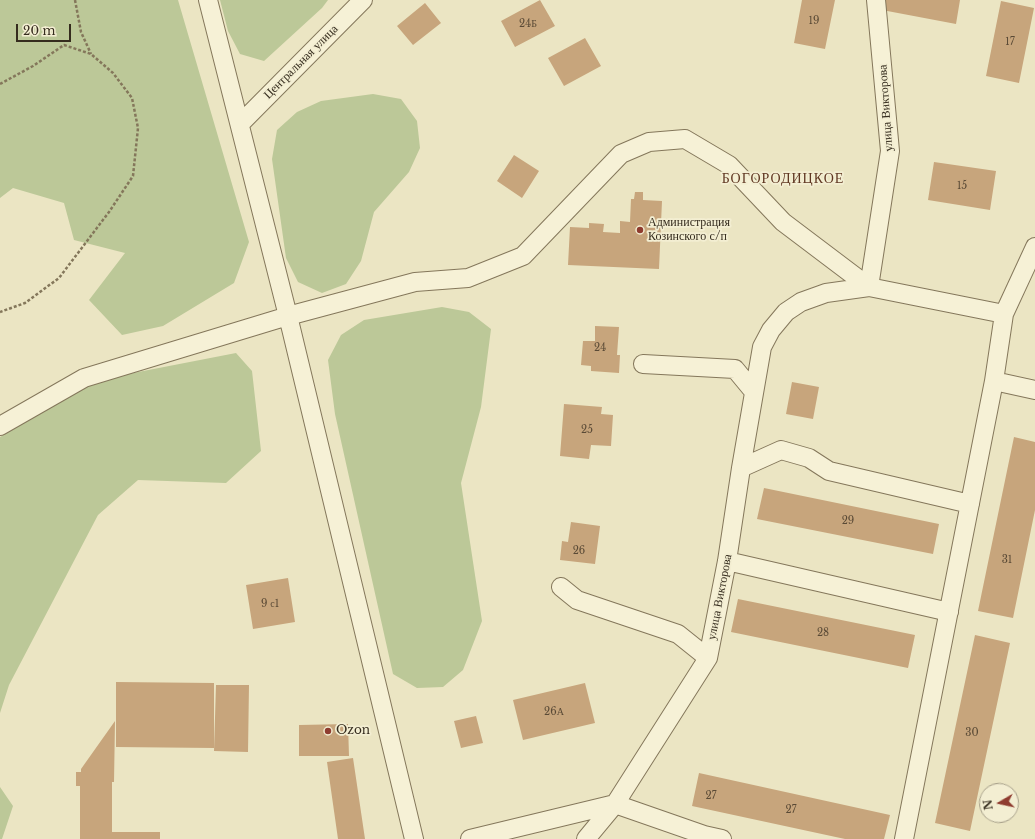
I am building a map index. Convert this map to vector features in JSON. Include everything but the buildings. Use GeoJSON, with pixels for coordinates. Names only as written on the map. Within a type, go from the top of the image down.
{"type":"FeatureCollection","features":[{"type":"Feature","properties":{"kind":"street"},"geometry":{"type":"LineString","coordinates":[[208,0],[288,316],[414,839]]}},
{"type":"Feature","properties":{"kind":"street","name":"Центральная улица"},"geometry":{"type":"LineString","coordinates":[[240,124],[363,0]]}},
{"type":"Feature","properties":{"kind":"street","name":"улица Викторова"},"geometry":{"type":"LineString","coordinates":[[869,287],[890,151],[876,0]]}},
{"type":"Feature","properties":{"kind":"street"},"geometry":{"type":"LineString","coordinates":[[0,426],[84,378],[288,316],[414,282],[468,278],[523,256],[620,154],[649,142],[684,139],[729,165],[783,222],[869,287]]}},
{"type":"Feature","properties":{"kind":"street"},"geometry":{"type":"LineString","coordinates":[[904,839],[994,381],[1004,314],[1035,247]]}},
{"type":"Feature","properties":{"kind":"street","name":"улица Викторова"},"geometry":{"type":"LineString","coordinates":[[586,839],[615,804],[708,658],[727,561],[762,347],[770,330],[786,312],[801,302],[826,293],[869,287],[1004,314]]}},
{"type":"Feature","properties":{"kind":"street"},"geometry":{"type":"LineString","coordinates":[[643,364],[735,369],[754,392]]}},
{"type":"Feature","properties":{"kind":"street"},"geometry":{"type":"LineString","coordinates":[[994,381],[1035,390]]}},
{"type":"Feature","properties":{"kind":"street"},"geometry":{"type":"LineString","coordinates":[[741,468],[781,450],[809,458],[829,471],[970,504]]}},
{"type":"Feature","properties":{"kind":"street"},"geometry":{"type":"LineString","coordinates":[[727,561],[949,612]]}},
{"type":"Feature","properties":{"kind":"street"},"geometry":{"type":"LineString","coordinates":[[561,587],[577,600],[678,634],[708,658]]}},
{"type":"Feature","properties":{"kind":"street"},"geometry":{"type":"LineString","coordinates":[[470,839],[615,804],[704,835],[722,839]]}},
{"type":"Feature","properties":{"kind":"path"},"geometry":{"type":"LineString","coordinates":[[75,0],[81,32],[91,54]]}},
{"type":"Feature","properties":{"kind":"path"},"geometry":{"type":"LineString","coordinates":[[0,84],[33,66],[64,45],[91,54],[113,73],[132,98],[138,128],[133,176],[109,212],[59,278],[24,303],[0,312]]}},
{"type":"Feature","properties":{"kind":"green space"},"geometry":{"type":"Polygon","coordinates":[[[0,0],[178,0],[249,242],[234,283],[163,326],[122,335],[89,300],[125,253],[74,240],[64,203],[13,188],[0,198],[0,0]]]}},
{"type":"Feature","properties":{"kind":"green space"},"geometry":{"type":"Polygon","coordinates":[[[220,0],[328,0],[322,8],[264,61],[240,54],[228,31],[220,0]]]}},
{"type":"Feature","properties":{"kind":"green space"},"geometry":{"type":"Polygon","coordinates":[[[373,94],[401,99],[417,121],[420,148],[409,172],[374,212],[361,261],[346,284],[322,293],[298,282],[286,258],[272,159],[277,130],[297,112],[321,101],[373,94]]]}},
{"type":"Feature","properties":{"kind":"green space"},"geometry":{"type":"Polygon","coordinates":[[[442,307],[469,312],[491,329],[481,407],[461,483],[482,621],[463,670],[443,687],[417,688],[393,674],[335,414],[328,360],[341,335],[364,320],[442,307]]]}},
{"type":"Feature","properties":{"kind":"green space"},"geometry":{"type":"Polygon","coordinates":[[[236,353],[252,371],[261,451],[226,483],[138,480],[98,515],[9,685],[0,713],[0,437],[97,380],[236,353]]]}},
{"type":"Feature","properties":{"kind":"green space"},"geometry":{"type":"Polygon","coordinates":[[[0,787],[13,806],[2,839],[0,839],[0,787]]]}},
{"type":"Feature","properties":{"kind":"place","name":"Администрация Козинского с/п"},"geometry":{"type":"Point","coordinates":[640,230]}},
{"type":"Feature","properties":{"kind":"place","name":"Ozon"},"geometry":{"type":"Point","coordinates":[328,731]}},
{"type":"Feature","properties":{"kind":"district","name":"БОГОРОДИЦКОЕ"},"geometry":{"type":"Point","coordinates":[783,179]}}]}
